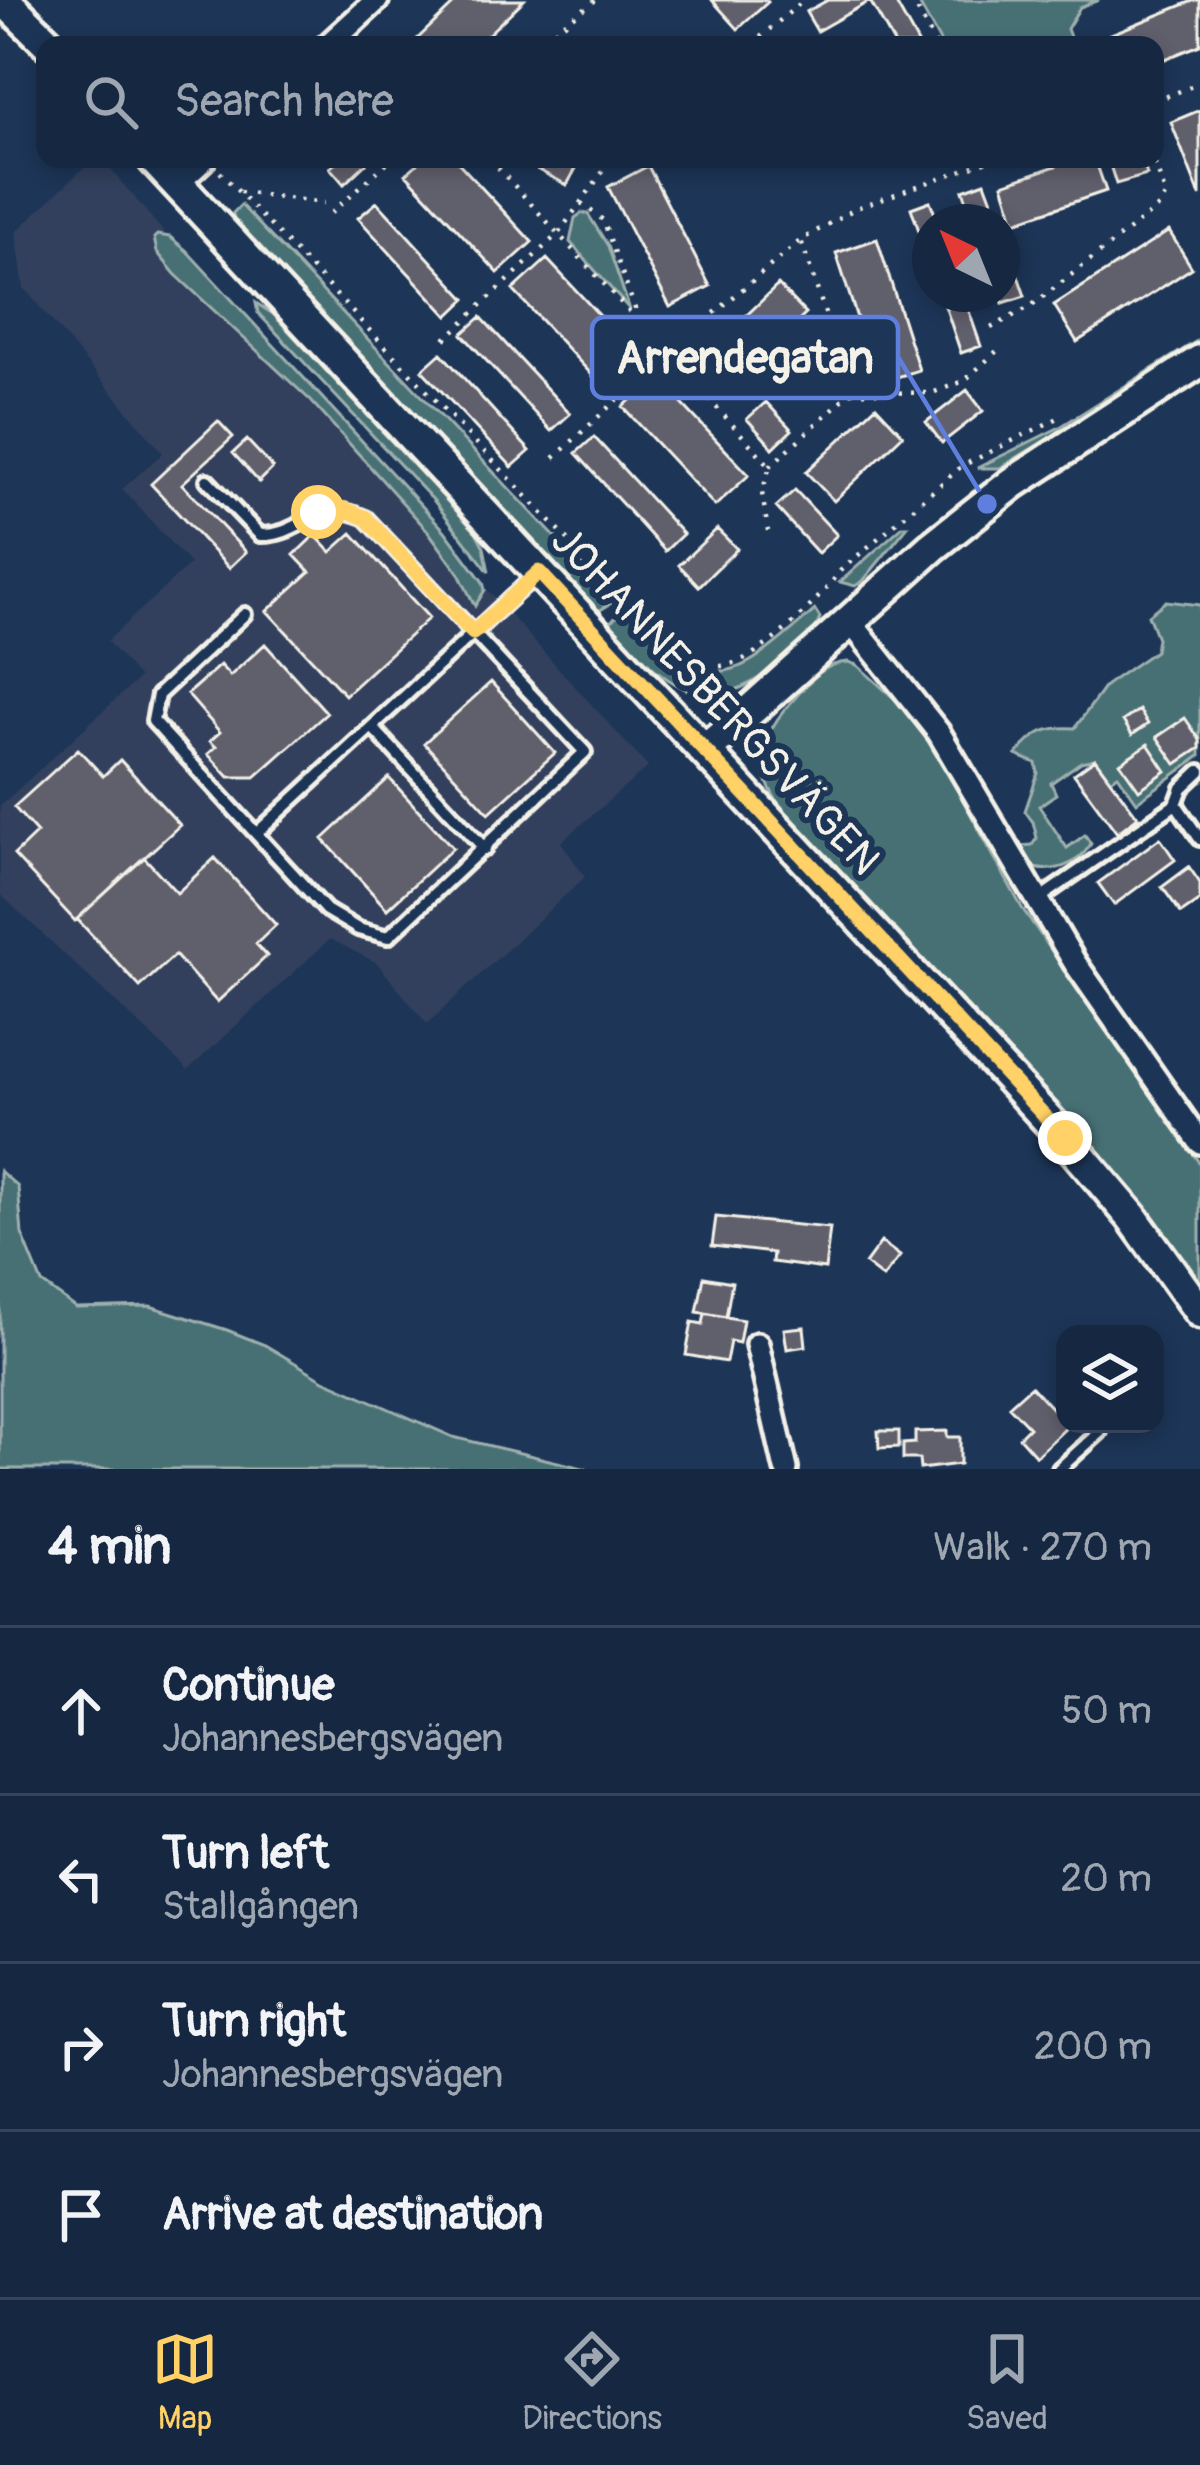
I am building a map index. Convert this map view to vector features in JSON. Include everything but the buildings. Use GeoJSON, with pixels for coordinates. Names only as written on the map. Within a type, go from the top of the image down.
{"type":"FeatureCollection","features":[{"type":"Feature","properties":{"kind":"street"},"geometry":{"type":"LineString","coordinates":[[4,0],[41,36]]}},
{"type":"Feature","properties":{"kind":"street"},"geometry":{"type":"LineString","coordinates":[[338,36],[376,0]]}},
{"type":"Feature","properties":{"kind":"street","name":"JOHANNESBERGSVÄGEN"},"geometry":{"type":"LineString","coordinates":[[162,168],[1065,1138],[1132,1217],[1200,1312]]}},
{"type":"Feature","properties":{"kind":"street"},"geometry":{"type":"LineString","coordinates":[[177,184],[196,168]]}},
{"type":"Feature","properties":{"kind":"street"},"geometry":{"type":"LineString","coordinates":[[705,752],[932,547],[1013,483],[1200,361]]}},
{"type":"Feature","properties":{"kind":"street"},"geometry":{"type":"LineString","coordinates":[[849,620],[939,734],[1036,901],[1200,1142]]}},
{"type":"Feature","properties":{"kind":"street"},"geometry":{"type":"LineString","coordinates":[[757,1344],[786,1469]]}},
{"type":"Feature","properties":{"kind":"lane"},"geometry":{"type":"LineString","coordinates":[[207,480],[260,535],[279,536],[318,512],[345,509],[366,518],[585,752],[388,937],[358,929],[326,910],[153,721],[158,695],[245,614]]}},
{"type":"Feature","properties":{"kind":"lane"},"geometry":{"type":"LineString","coordinates":[[258,832],[539,572]]}},
{"type":"Feature","properties":{"kind":"lane"},"geometry":{"type":"LineString","coordinates":[[372,727],[485,849]]}},
{"type":"Feature","properties":{"kind":"lane"},"geometry":{"type":"LineString","coordinates":[[1036,901],[1175,804],[1182,788],[1200,771]]}},
{"type":"Feature","properties":{"kind":"lane"},"geometry":{"type":"LineString","coordinates":[[1175,804],[1200,839]]}},
{"type":"Feature","properties":{"kind":"lane"},"geometry":{"type":"LineString","coordinates":[[1059,1469],[1099,1433]]}},
{"type":"Feature","properties":{"kind":"path"},"geometry":{"type":"LineString","coordinates":[[547,36],[596,0]]}},
{"type":"Feature","properties":{"kind":"path"},"geometry":{"type":"LineString","coordinates":[[762,36],[804,0]]}},
{"type":"Feature","properties":{"kind":"path"},"geometry":{"type":"LineString","coordinates":[[912,0],[931,36]]}},
{"type":"Feature","properties":{"kind":"path"},"geometry":{"type":"LineString","coordinates":[[1164,97],[1200,83]]}},
{"type":"Feature","properties":{"kind":"path"},"geometry":{"type":"LineString","coordinates":[[215,168],[601,575],[700,664],[723,666],[748,656],[962,466],[1069,413]]}},
{"type":"Feature","properties":{"kind":"path"},"geometry":{"type":"LineString","coordinates":[[331,213],[382,168]]}},
{"type":"Feature","properties":{"kind":"path"},"geometry":{"type":"LineString","coordinates":[[498,168],[770,466]]}},
{"type":"Feature","properties":{"kind":"path"},"geometry":{"type":"LineString","coordinates":[[445,339],[558,234],[605,168]]}},
{"type":"Feature","properties":{"kind":"path"},"geometry":{"type":"LineString","coordinates":[[991,328],[1031,306],[1160,206],[1166,195],[1156,168]]}},
{"type":"Feature","properties":{"kind":"path"},"geometry":{"type":"LineString","coordinates":[[554,458],[667,353],[801,240],[856,208],[966,169]]}},
{"type":"Feature","properties":{"kind":"path"},"geometry":{"type":"LineString","coordinates":[[238,191],[324,203]]}},
{"type":"Feature","properties":{"kind":"path"},"geometry":{"type":"LineString","coordinates":[[580,202],[603,220],[640,323]]}},
{"type":"Feature","properties":{"kind":"path"},"geometry":{"type":"LineString","coordinates":[[801,240],[851,392]]}},
{"type":"Feature","properties":{"kind":"path"},"geometry":{"type":"LineString","coordinates":[[768,531],[762,494],[770,466],[851,392],[932,393],[964,381],[998,350]]}},
{"type":"Feature","properties":{"kind":"shaded area"},"geometry":{"type":"Polygon","coordinates":[[[84,168],[110,168],[648,767],[561,842],[585,877],[427,1024],[377,963],[330,939],[188,1070],[0,894],[0,806],[139,678],[107,641],[190,564],[122,489],[163,453],[24,288],[16,232],[84,168]]]}},
{"type":"Feature","properties":{"kind":"green space"},"geometry":{"type":"Polygon","coordinates":[[[917,0],[1099,0],[1080,7],[1067,29],[1070,36],[937,36],[917,0]]]}},
{"type":"Feature","properties":{"kind":"green space"},"geometry":{"type":"Polygon","coordinates":[[[241,205],[607,592],[612,603],[595,613],[235,227],[233,213],[241,205]]]}},
{"type":"Feature","properties":{"kind":"green space"},"geometry":{"type":"Polygon","coordinates":[[[588,214],[608,246],[630,310],[570,242],[575,218],[588,214]]]}},
{"type":"Feature","properties":{"kind":"green space"},"geometry":{"type":"Polygon","coordinates":[[[157,235],[170,237],[186,250],[445,531],[483,582],[485,590],[475,606],[458,572],[428,531],[311,401],[175,274],[157,252],[157,235]]]}},
{"type":"Feature","properties":{"kind":"green space"},"geometry":{"type":"Polygon","coordinates":[[[256,303],[273,314],[476,532],[489,572],[434,501],[258,313],[256,303]]]}},
{"type":"Feature","properties":{"kind":"green space"},"geometry":{"type":"Polygon","coordinates":[[[1200,339],[1200,345],[1000,468],[977,468],[1060,427],[1200,339]]]}},
{"type":"Feature","properties":{"kind":"green space"},"geometry":{"type":"Polygon","coordinates":[[[908,526],[863,581],[855,586],[840,582],[908,526]]]}},
{"type":"Feature","properties":{"kind":"green space"},"geometry":{"type":"Polygon","coordinates":[[[1166,601],[1200,605],[1200,756],[1137,802],[1118,775],[1110,780],[1095,759],[1081,762],[1051,783],[1056,794],[1039,806],[1067,848],[1085,835],[1091,844],[1063,867],[1027,866],[1019,846],[1032,845],[1037,838],[1025,811],[1038,773],[1036,763],[1016,755],[1042,732],[1075,728],[1106,685],[1155,651],[1157,638],[1148,615],[1166,601]]]}},
{"type":"Feature","properties":{"kind":"green space"},"geometry":{"type":"Polygon","coordinates":[[[815,610],[820,618],[817,626],[796,651],[749,684],[725,693],[685,689],[648,663],[608,625],[616,616],[631,615],[684,659],[723,671],[762,654],[815,610]]]}},
{"type":"Feature","properties":{"kind":"green space"},"geometry":{"type":"Polygon","coordinates":[[[848,662],[898,702],[936,751],[1022,908],[1200,1164],[1200,1291],[776,800],[763,763],[765,744],[776,722],[818,674],[848,662]]]}},
{"type":"Feature","properties":{"kind":"green space"},"geometry":{"type":"Polygon","coordinates":[[[0,1171],[18,1187],[22,1234],[42,1283],[76,1308],[150,1306],[227,1330],[265,1345],[324,1380],[453,1437],[587,1469],[0,1469],[0,1171]]]}},
{"type":"Feature","properties":{"kind":"place","name":"Arrendegatan"},"geometry":{"type":"Point","coordinates":[987,504]}},
{"type":"Feature","properties":{"kind":"route"},"geometry":{"type":"LineString","coordinates":[[318,512],[345,509],[366,518],[473,633],[539,572],[1065,1138]]}}]}
